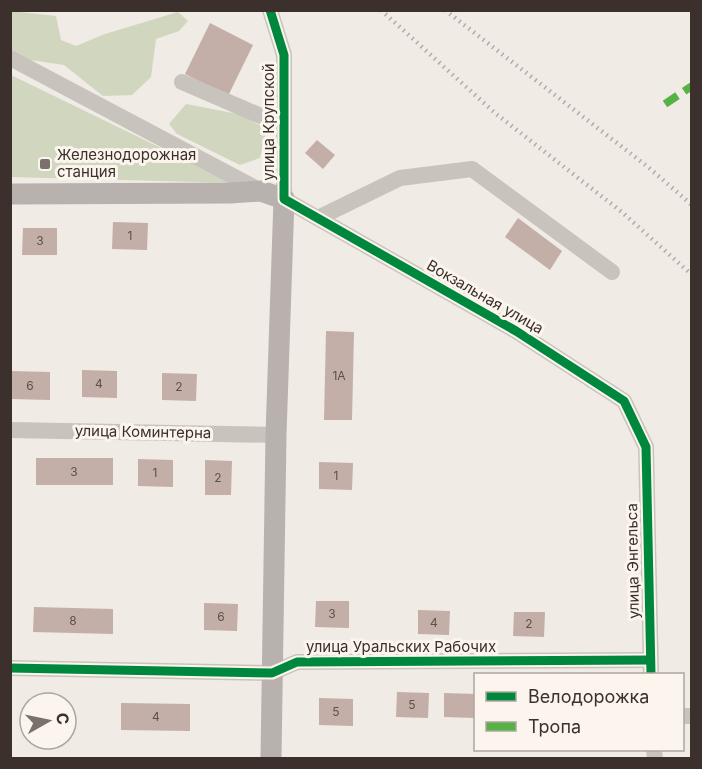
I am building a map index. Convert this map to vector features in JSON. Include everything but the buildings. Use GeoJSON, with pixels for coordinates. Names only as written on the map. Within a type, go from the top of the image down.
{"type":"FeatureCollection","features":[{"type":"Feature","properties":{"kind":"main road","name":"Вокзальная улица"},"geometry":{"type":"LineString","coordinates":[[10,194],[261,191],[284,199]]}},
{"type":"Feature","properties":{"kind":"main road","name":"улица Крупской"},"geometry":{"type":"LineString","coordinates":[[271,759],[276,435],[284,199]]}},
{"type":"Feature","properties":{"kind":"street","name":"улица Крупской"},"geometry":{"type":"LineString","coordinates":[[270,10],[284,55],[284,199]]}},
{"type":"Feature","properties":{"kind":"street"},"geometry":{"type":"LineString","coordinates":[[10,58],[261,191]]}},
{"type":"Feature","properties":{"kind":"street"},"geometry":{"type":"LineString","coordinates":[[182,82],[284,126]]}},
{"type":"Feature","properties":{"kind":"street"},"geometry":{"type":"LineString","coordinates":[[318,218],[400,178],[472,169],[612,272]]}},
{"type":"Feature","properties":{"kind":"street","name":"Вокзальная улица"},"geometry":{"type":"LineString","coordinates":[[284,199],[516,331],[624,401],[646,447]]}},
{"type":"Feature","properties":{"kind":"street","name":"улица Коминтерна"},"geometry":{"type":"LineString","coordinates":[[10,430],[276,435]]}},
{"type":"Feature","properties":{"kind":"street","name":"улица Энгельса"},"geometry":{"type":"LineString","coordinates":[[646,447],[651,667]]}},
{"type":"Feature","properties":{"kind":"street","name":"улица Уральских Рабочих"},"geometry":{"type":"LineString","coordinates":[[10,668],[272,673],[297,662],[651,667]]}},
{"type":"Feature","properties":{"kind":"green space"},"geometry":{"type":"Polygon","coordinates":[[[10,11],[56,16],[61,40],[76,46],[105,34],[178,12],[188,21],[179,31],[156,39],[151,77],[132,95],[103,96],[64,65],[30,60],[11,50],[10,11]]]}},
{"type":"Feature","properties":{"kind":"green space"},"geometry":{"type":"Polygon","coordinates":[[[11,75],[233,183],[11,177],[11,75]]]}},
{"type":"Feature","properties":{"kind":"green space"},"geometry":{"type":"Polygon","coordinates":[[[186,104],[238,114],[267,129],[260,158],[240,165],[177,134],[169,124],[186,104]]]}},
{"type":"Feature","properties":{"kind":"railway"},"geometry":{"type":"LineString","coordinates":[[381,10],[495,113],[623,213],[692,275]]}},
{"type":"Feature","properties":{"kind":"railway"},"geometry":{"type":"LineString","coordinates":[[445,10],[648,167],[692,205]]}},
{"type":"Feature","properties":{"kind":"marked path"},"geometry":{"type":"LineString","coordinates":[[665,104],[692,86]]}},
{"type":"Feature","properties":{"kind":"cycle path"},"geometry":{"type":"LineString","coordinates":[[270,10],[284,55],[284,199],[516,331],[624,401],[646,447],[651,673]]}},
{"type":"Feature","properties":{"kind":"cycle path"},"geometry":{"type":"LineString","coordinates":[[10,668],[272,673],[297,662],[650,660]]}},
{"type":"Feature","properties":{"kind":"place","name":"Железнодорожная станция"},"geometry":{"type":"Point","coordinates":[45,164]}}]}
